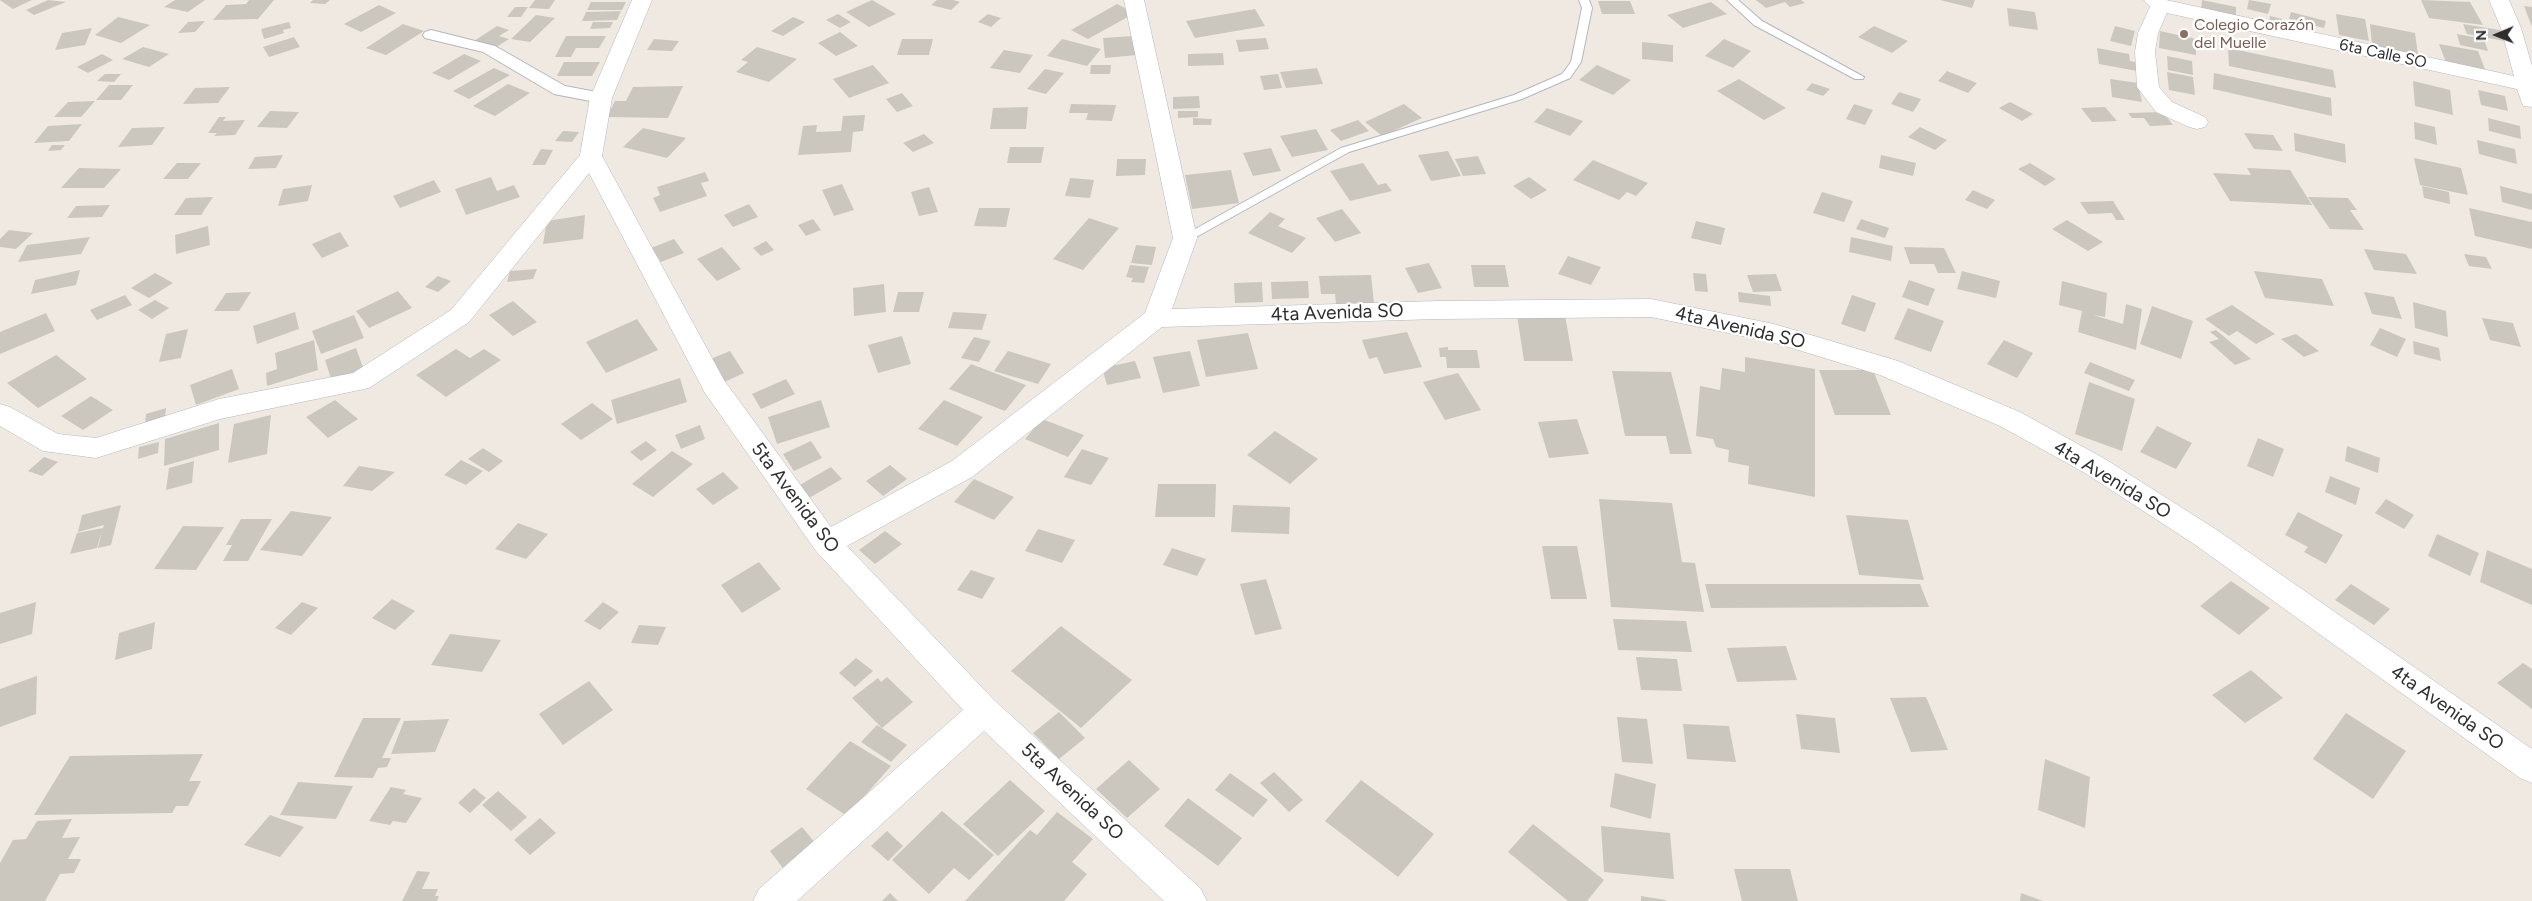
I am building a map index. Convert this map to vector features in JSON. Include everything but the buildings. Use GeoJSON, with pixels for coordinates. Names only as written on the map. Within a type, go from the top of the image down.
{"type":"FeatureCollection","features":[{"type":"Feature","properties":{"kind":"street"},"geometry":{"type":"LineString","coordinates":[[0,414],[53,444],[96,448],[219,409],[360,381],[460,316],[591,156],[601,98],[614,63],[642,0]]}},
{"type":"Feature","properties":{"kind":"street"},"geometry":{"type":"LineString","coordinates":[[826,543],[962,469],[1156,318],[1185,238],[1134,0]]}},
{"type":"Feature","properties":{"kind":"street"},"geometry":{"type":"LineString","coordinates":[[2500,0],[2529,94]]}},
{"type":"Feature","properties":{"kind":"street"},"geometry":{"type":"LineString","coordinates":[[2157,3],[2148,33],[2145,52],[2148,87],[2154,97],[2164,107],[2197,122]]}},
{"type":"Feature","properties":{"kind":"street","name":"6ta Calle SO"},"geometry":{"type":"LineString","coordinates":[[2157,3],[2529,94]]}},
{"type":"Feature","properties":{"kind":"street"},"geometry":{"type":"LineString","coordinates":[[2510,28],[2532,32]]}},
{"type":"Feature","properties":{"kind":"street"},"geometry":{"type":"LineString","coordinates":[[431,35],[489,49],[560,90],[601,98]]}},
{"type":"Feature","properties":{"kind":"street","name":"5ta Avenida SO"},"geometry":{"type":"LineString","coordinates":[[591,156],[714,386],[826,543],[984,711],[1189,901]]}},
{"type":"Feature","properties":{"kind":"street","name":"4ta Avenida SO"},"geometry":{"type":"LineString","coordinates":[[1156,318],[1438,310],[1651,308],[1774,333],[1889,368],[2010,419],[2095,466],[2204,536],[2532,768]]}},
{"type":"Feature","properties":{"kind":"street"},"geometry":{"type":"LineString","coordinates":[[771,901],[984,711]]}},
{"type":"Feature","properties":{"kind":"lane"},"geometry":{"type":"LineString","coordinates":[[1185,238],[1345,150],[1518,97],[1566,76],[1576,62],[1587,8],[1584,0]]}},
{"type":"Feature","properties":{"kind":"lane"},"geometry":{"type":"LineString","coordinates":[[1732,0],[1758,23],[1859,77]]}},
{"type":"Feature","properties":{"kind":"place","name":"Colegio Corazón del Muelle"},"geometry":{"type":"Point","coordinates":[2184,34]}}]}
